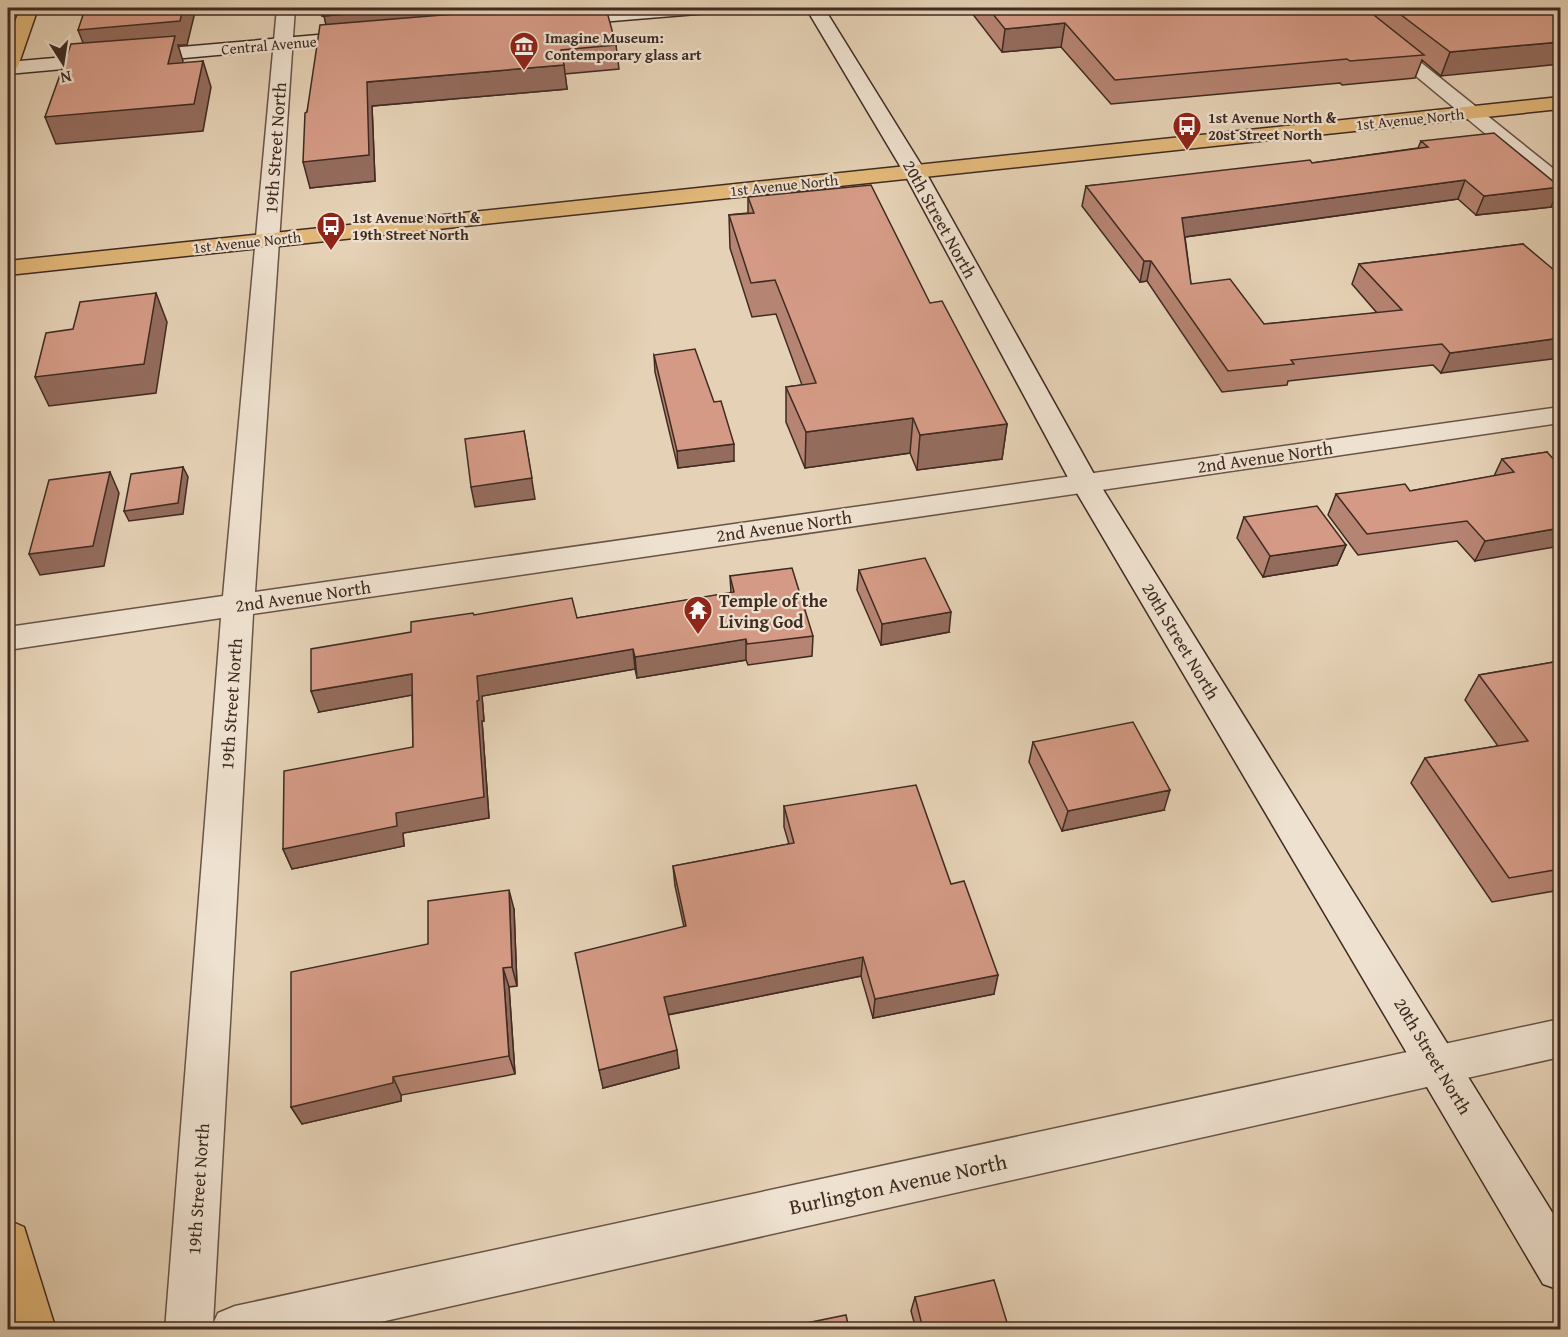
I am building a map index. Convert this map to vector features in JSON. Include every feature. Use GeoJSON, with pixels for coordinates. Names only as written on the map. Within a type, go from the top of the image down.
{"type":"FeatureCollection","features":[{"type":"Feature","properties":{"kind":"main road"},"geometry":{"type":"LineString","coordinates":[[8,67],[29,8]]}},
{"type":"Feature","properties":{"kind":"main road","name":"1st Avenue North"},"geometry":{"type":"LineString","coordinates":[[8,268],[1560,103]]}},
{"type":"Feature","properties":{"kind":"main road"},"geometry":{"type":"LineString","coordinates":[[8,1243],[32,1329]]}},
{"type":"Feature","properties":{"kind":"street","name":"19th Street North"},"geometry":{"type":"LineString","coordinates":[[189,1329],[237,605],[286,8]]}},
{"type":"Feature","properties":{"kind":"street"},"geometry":{"type":"LineString","coordinates":[[548,21],[709,8]]}},
{"type":"Feature","properties":{"kind":"street","name":"20th Street North"},"geometry":{"type":"LineString","coordinates":[[815,8],[914,171],[1085,483],[1560,1267]]}},
{"type":"Feature","properties":{"kind":"street"},"geometry":{"type":"LineString","coordinates":[[1343,8],[1560,184]]}},
{"type":"Feature","properties":{"kind":"street","name":"Central Avenue"},"geometry":{"type":"LineString","coordinates":[[8,67],[384,35]]}},
{"type":"Feature","properties":{"kind":"street","name":"2nd Avenue North"},"geometry":{"type":"LineString","coordinates":[[8,638],[1560,415]]}},
{"type":"Feature","properties":{"kind":"street","name":"Burlington Avenue North"},"geometry":{"type":"LineString","coordinates":[[235,1329],[1560,1038]]}},
{"type":"Feature","properties":{"kind":"building"},"geometry":{"type":"Polygon","coordinates":[[[82,8],[183,8],[180,21],[78,30],[84,12],[80,13],[82,8]]]}},
{"type":"Feature","properties":{"kind":"building"},"geometry":{"type":"Polygon","coordinates":[[[325,8],[418,8],[324,16],[325,8]]]}},
{"type":"Feature","properties":{"kind":"building"},"geometry":{"type":"Polygon","coordinates":[[[527,8],[606,8],[616,45],[561,50],[564,65],[367,82],[369,155],[303,162],[305,113],[307,112],[320,25],[527,8]]]}},
{"type":"Feature","properties":{"kind":"building"},"geometry":{"type":"Polygon","coordinates":[[[988,8],[1365,8],[1424,55],[1350,61],[1347,59],[1115,80],[1065,23],[1005,29],[988,8]]]}},
{"type":"Feature","properties":{"kind":"building"},"geometry":{"type":"Polygon","coordinates":[[[1392,8],[1560,8],[1560,42],[1450,52],[1392,8]]]}},
{"type":"Feature","properties":{"kind":"building"},"geometry":{"type":"Polygon","coordinates":[[[175,36],[168,64],[203,61],[194,104],[45,117],[71,44],[175,36]]]}},
{"type":"Feature","properties":{"kind":"building"},"geometry":{"type":"Polygon","coordinates":[[[1494,133],[1560,187],[1484,196],[1465,180],[1182,218],[1191,284],[1230,279],[1264,324],[1402,310],[1359,264],[1523,244],[1560,275],[1560,338],[1450,353],[1442,344],[1291,360],[1294,364],[1228,371],[1151,261],[1144,261],[1086,186],[1310,160],[1312,163],[1428,147],[1421,141],[1494,133]]]}},
{"type":"Feature","properties":{"kind":"building"},"geometry":{"type":"Polygon","coordinates":[[[871,185],[930,303],[942,301],[1007,424],[920,435],[913,418],[806,432],[786,387],[816,383],[775,280],[751,283],[729,215],[754,213],[748,197],[871,185]]]}},
{"type":"Feature","properties":{"kind":"building"},"geometry":{"type":"Polygon","coordinates":[[[156,293],[144,364],[35,377],[46,333],[73,329],[80,302],[156,293]]]}},
{"type":"Feature","properties":{"kind":"building"},"geometry":{"type":"Polygon","coordinates":[[[695,349],[714,402],[721,401],[734,444],[677,451],[654,355],[695,349]]]}},
{"type":"Feature","properties":{"kind":"building"},"geometry":{"type":"Polygon","coordinates":[[[524,431],[532,478],[471,487],[465,439],[524,431]]]}},
{"type":"Feature","properties":{"kind":"building"},"geometry":{"type":"Polygon","coordinates":[[[1547,452],[1557,463],[1560,462],[1560,528],[1485,541],[1467,521],[1367,534],[1336,494],[1405,484],[1410,491],[1514,472],[1502,459],[1547,452]]]}},
{"type":"Feature","properties":{"kind":"building"},"geometry":{"type":"Polygon","coordinates":[[[183,467],[178,503],[124,511],[131,474],[183,467]]]}},
{"type":"Feature","properties":{"kind":"building"},"geometry":{"type":"Polygon","coordinates":[[[110,472],[93,546],[29,554],[49,480],[110,472]]]}},
{"type":"Feature","properties":{"kind":"building"},"geometry":{"type":"Polygon","coordinates":[[[1317,506],[1346,545],[1270,556],[1244,517],[1317,506]]]}},
{"type":"Feature","properties":{"kind":"building"},"geometry":{"type":"Polygon","coordinates":[[[925,558],[951,612],[882,624],[859,570],[925,558]]]}},
{"type":"Feature","properties":{"kind":"building"},"geometry":{"type":"Polygon","coordinates":[[[792,568],[813,636],[747,644],[746,639],[635,657],[633,649],[477,676],[484,797],[396,813],[397,826],[283,849],[284,771],[413,747],[412,674],[311,691],[311,649],[411,632],[411,622],[473,613],[474,615],[572,598],[577,618],[734,592],[730,576],[792,568]]]}},
{"type":"Feature","properties":{"kind":"building"},"geometry":{"type":"Polygon","coordinates":[[[1560,661],[1560,869],[1509,878],[1425,758],[1528,741],[1479,675],[1560,661]]]}},
{"type":"Feature","properties":{"kind":"building"},"geometry":{"type":"Polygon","coordinates":[[[1133,722],[1170,790],[1068,811],[1033,742],[1133,722]]]}},
{"type":"Feature","properties":{"kind":"building"},"geometry":{"type":"Polygon","coordinates":[[[916,785],[951,884],[964,881],[998,975],[875,999],[863,957],[664,997],[677,1050],[599,1070],[575,953],[686,926],[673,866],[794,843],[784,806],[916,785]]]}},
{"type":"Feature","properties":{"kind":"building"},"geometry":{"type":"Polygon","coordinates":[[[509,890],[512,967],[503,968],[509,1056],[393,1077],[393,1083],[291,1107],[291,972],[428,944],[428,901],[509,890]]]}},
{"type":"Feature","properties":{"kind":"building"},"geometry":{"type":"Polygon","coordinates":[[[994,1280],[1009,1329],[923,1329],[915,1297],[994,1280]]]}},
{"type":"Feature","properties":{"kind":"building"},"geometry":{"type":"Polygon","coordinates":[[[846,1315],[849,1329],[777,1329],[846,1315]]]}},
{"type":"Feature","properties":{"kind":"place","name":"Imagine Museum: Contemporary glass art"},"geometry":{"type":"Point","coordinates":[524,72]}},
{"type":"Feature","properties":{"kind":"place","name":"1st Avenue North & 20st Street North"},"geometry":{"type":"Point","coordinates":[1187,152]}},
{"type":"Feature","properties":{"kind":"place","name":"1st Avenue North & 19th Street North"},"geometry":{"type":"Point","coordinates":[331,252]}},
{"type":"Feature","properties":{"kind":"place","name":"Temple of the Living God"},"geometry":{"type":"Point","coordinates":[698,636]}}]}
